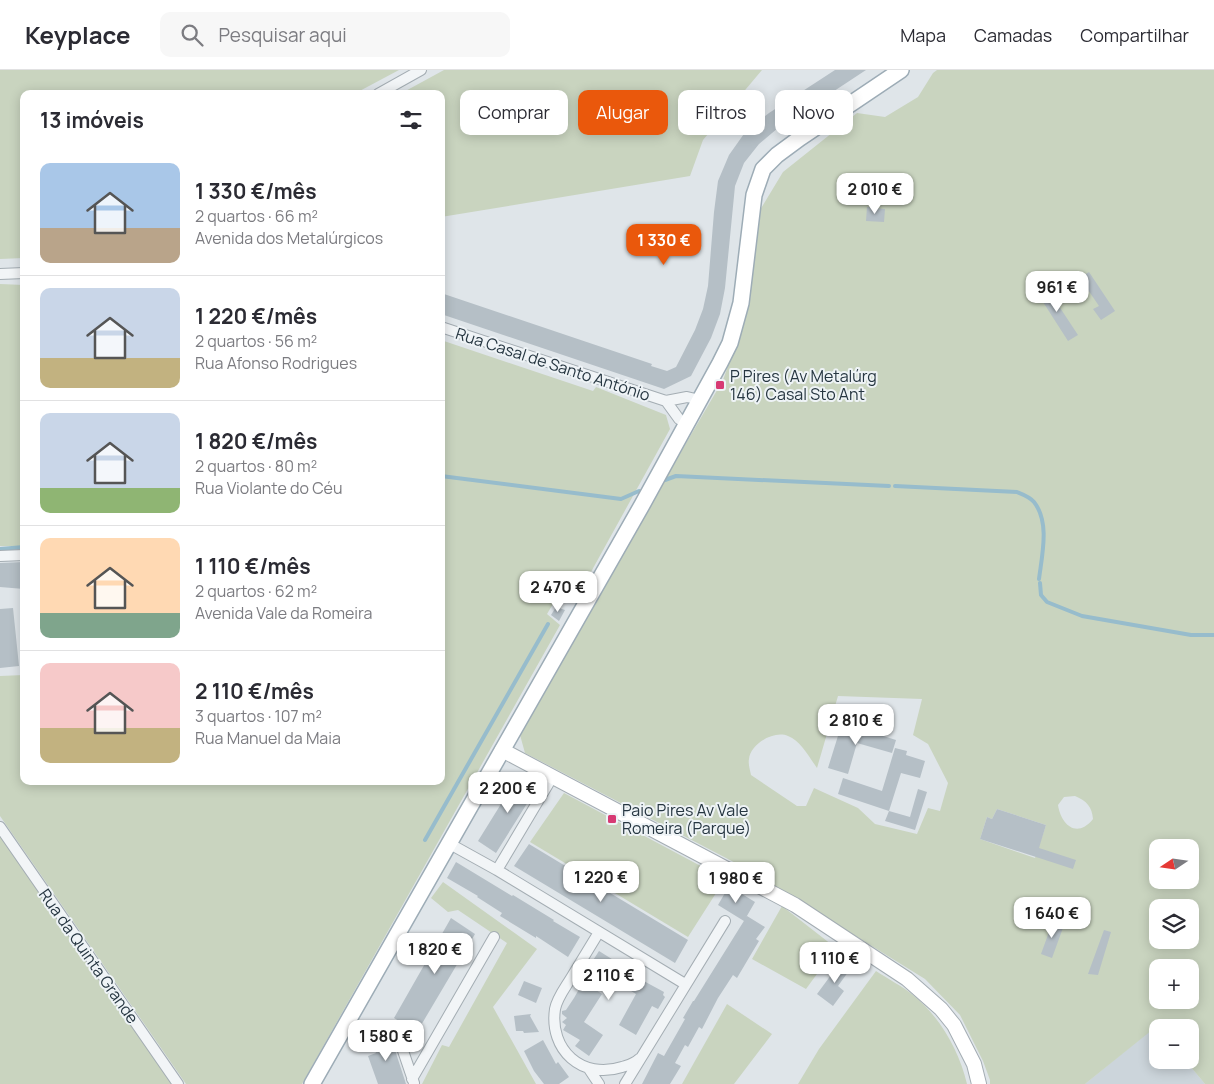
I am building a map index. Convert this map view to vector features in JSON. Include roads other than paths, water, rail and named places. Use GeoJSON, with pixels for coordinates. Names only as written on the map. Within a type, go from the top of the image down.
{"type":"FeatureCollection","features":[{"type":"Feature","properties":{"kind":"main road"},"geometry":{"type":"LineString","coordinates":[[312,1084],[450,844],[700,400],[730,343],[737,322],[744,283],[754,195],[763,169],[777,155],[800,138],[901,70]]}},
{"type":"Feature","properties":{"kind":"street"},"geometry":{"type":"LineString","coordinates":[[385,90],[421,70]]}},
{"type":"Feature","properties":{"kind":"street"},"geometry":{"type":"LineString","coordinates":[[0,274],[20,273]]}},
{"type":"Feature","properties":{"kind":"street","name":"Rua Casal de Santo António"},"geometry":{"type":"LineString","coordinates":[[445,328],[666,402],[687,397],[700,400]]}},
{"type":"Feature","properties":{"kind":"street","name":"Rua Casal de Santo António"},"geometry":{"type":"LineString","coordinates":[[666,402],[679,419],[686,424]]}},
{"type":"Feature","properties":{"kind":"street"},"geometry":{"type":"LineString","coordinates":[[0,556],[20,555]]}},
{"type":"Feature","properties":{"kind":"street"},"geometry":{"type":"LineString","coordinates":[[502,750],[795,905],[906,979],[931,999],[954,1025],[974,1064],[979,1084]]}},
{"type":"Feature","properties":{"kind":"street"},"geometry":{"type":"LineString","coordinates":[[497,870],[553,776]]}},
{"type":"Feature","properties":{"kind":"street","name":"Rua da Quinta Grande"},"geometry":{"type":"LineString","coordinates":[[0,828],[178,1084]]}},
{"type":"Feature","properties":{"kind":"street"},"geometry":{"type":"LineString","coordinates":[[450,844],[497,870],[685,984]]}},
{"type":"Feature","properties":{"kind":"street"},"geometry":{"type":"LineString","coordinates":[[625,1084],[725,921]]}},
{"type":"Feature","properties":{"kind":"street"},"geometry":{"type":"LineString","coordinates":[[599,932],[558,1000],[554,1019],[558,1040],[564,1052],[572,1060],[589,1069],[612,1070],[635,1063],[639,1059]]}},
{"type":"Feature","properties":{"kind":"street"},"geometry":{"type":"LineString","coordinates":[[413,1082],[494,937]]}},
{"type":"Feature","properties":{"kind":"street"},"geometry":{"type":"LineString","coordinates":[[400,1042],[413,1082]]}},
{"type":"Feature","properties":{"kind":"street"},"geometry":{"type":"LineString","coordinates":[[589,1069],[599,1084]]}},
{"type":"Feature","properties":{"kind":"waterway"},"geometry":{"type":"LineString","coordinates":[[665,480],[676,476],[889,486]]}},
{"type":"Feature","properties":{"kind":"waterway"},"geometry":{"type":"LineString","coordinates":[[445,477],[621,499],[639,491]]}},
{"type":"Feature","properties":{"kind":"waterway"},"geometry":{"type":"LineString","coordinates":[[895,486],[1017,492],[1028,497],[1034,502],[1042,519],[1044,539],[1039,579]]}},
{"type":"Feature","properties":{"kind":"waterway"},"geometry":{"type":"LineString","coordinates":[[0,549],[20,547]]}},
{"type":"Feature","properties":{"kind":"waterway"},"geometry":{"type":"LineString","coordinates":[[1040,583],[1041,595],[1047,602],[1082,616],[1191,635],[1214,635]]}},
{"type":"Feature","properties":{"kind":"waterway"},"geometry":{"type":"LineString","coordinates":[[425,840],[548,624]]}},
{"type":"Feature","properties":{"kind":"place","name":"P Pires (Av Metalúrg 146) Casal Sto Ant"},"geometry":{"type":"Point","coordinates":[720,385]}},
{"type":"Feature","properties":{"kind":"place","name":"Paio Pires Av Vale Romeira (Parque)"},"geometry":{"type":"Point","coordinates":[612,819]}}]}
